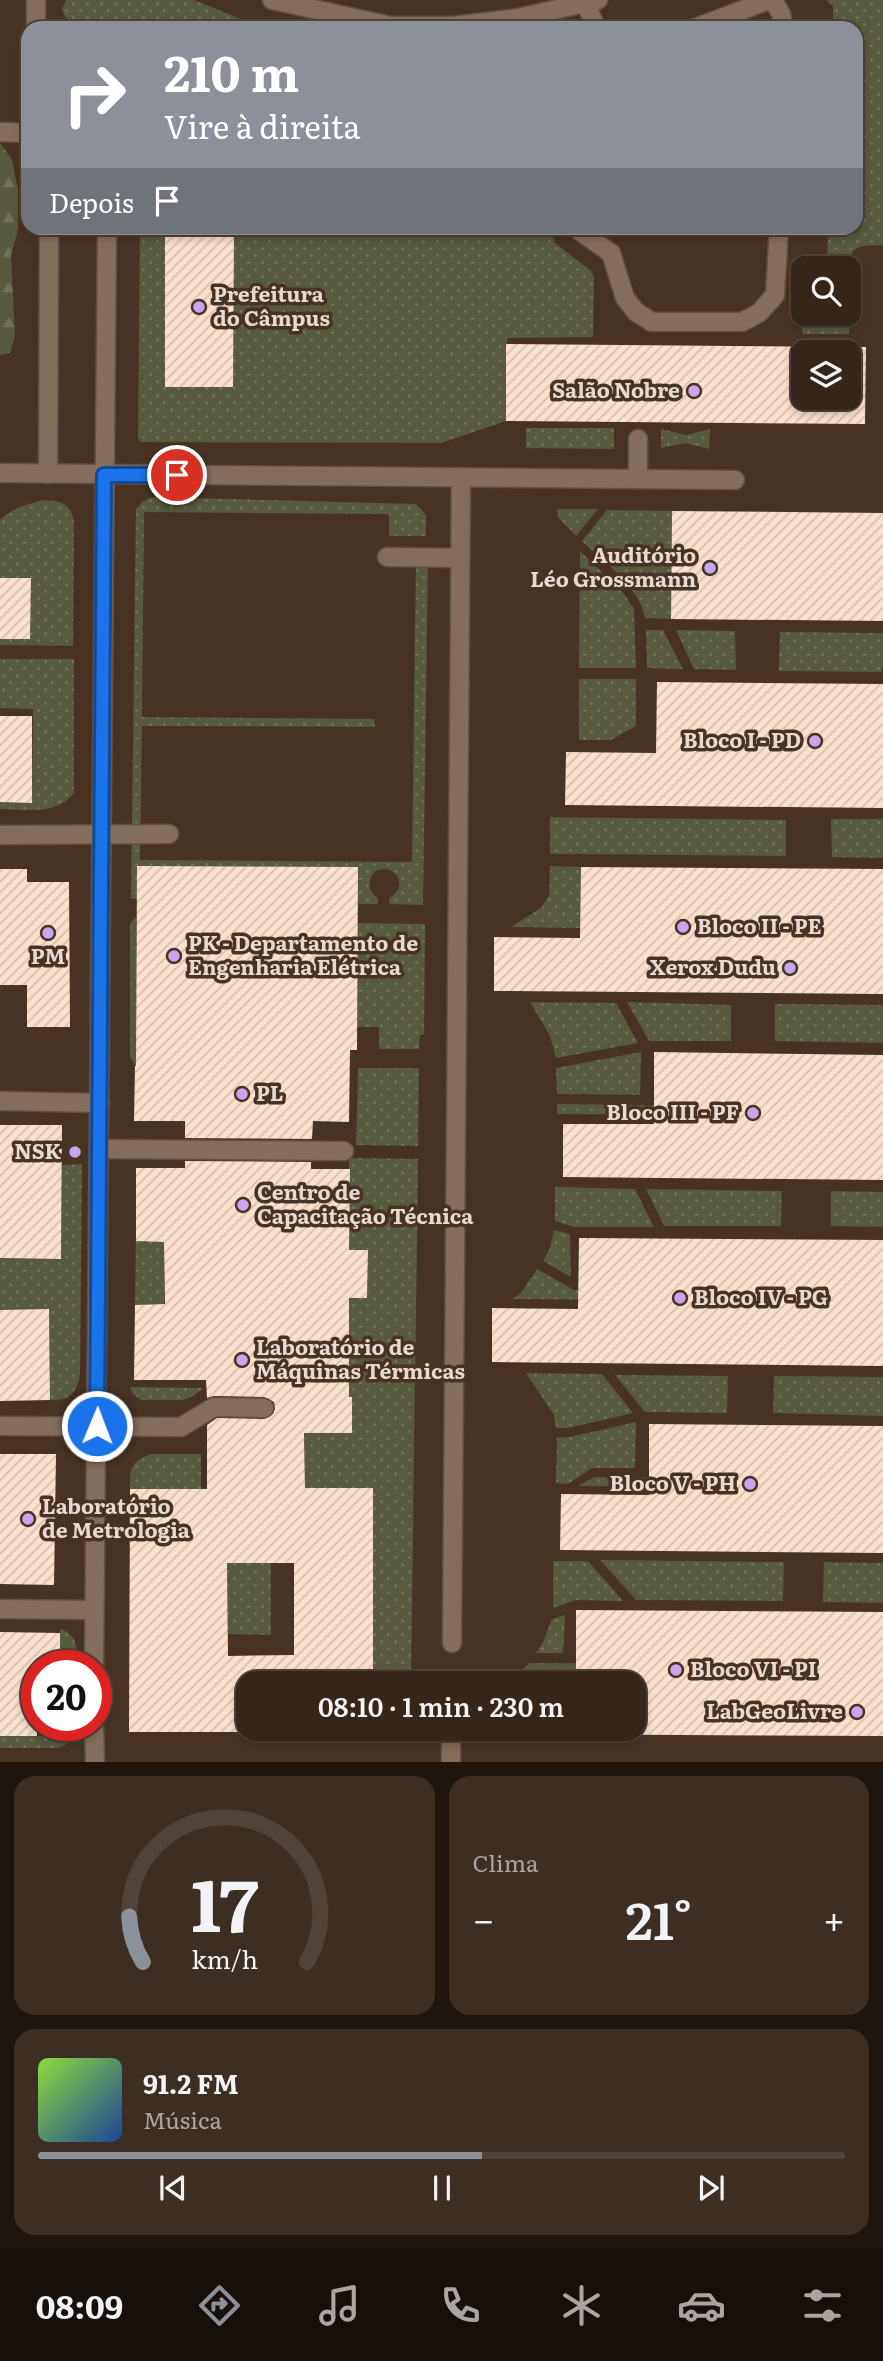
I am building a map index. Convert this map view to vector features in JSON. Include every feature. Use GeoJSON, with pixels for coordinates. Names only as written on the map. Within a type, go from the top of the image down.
{"type":"FeatureCollection","features":[{"type":"Feature","properties":{"kind":"lane"},"geometry":{"type":"LineString","coordinates":[[36,0],[36,21]]}},
{"type":"Feature","properties":{"kind":"lane"},"geometry":{"type":"LineString","coordinates":[[272,0],[306,4],[368,21]]}},
{"type":"Feature","properties":{"kind":"lane"},"geometry":{"type":"LineString","coordinates":[[714,21],[771,0],[782,21]]}},
{"type":"Feature","properties":{"kind":"lane"},"geometry":{"type":"LineString","coordinates":[[499,21],[592,2],[595,21]]}},
{"type":"Feature","properties":{"kind":"lane"},"geometry":{"type":"LineString","coordinates":[[0,132],[21,133]]}},
{"type":"Feature","properties":{"kind":"lane"},"geometry":{"type":"LineString","coordinates":[[48,474],[49,235]]}},
{"type":"Feature","properties":{"kind":"lane"},"geometry":{"type":"LineString","coordinates":[[94,1650],[107,235]]}},
{"type":"Feature","properties":{"kind":"lane"},"geometry":{"type":"LineString","coordinates":[[585,235],[611,253],[625,298],[636,312],[652,322],[700,323],[741,322],[759,313],[775,295],[779,235]]}},
{"type":"Feature","properties":{"kind":"lane"},"geometry":{"type":"LineString","coordinates":[[638,439],[638,479]]}},
{"type":"Feature","properties":{"kind":"lane"},"geometry":{"type":"LineString","coordinates":[[0,474],[735,480]]}},
{"type":"Feature","properties":{"kind":"lane"},"geometry":{"type":"LineString","coordinates":[[452,1643],[461,477]]}},
{"type":"Feature","properties":{"kind":"lane"},"geometry":{"type":"LineString","coordinates":[[387,557],[460,558]]}},
{"type":"Feature","properties":{"kind":"lane"},"geometry":{"type":"LineString","coordinates":[[0,835],[169,834]]}},
{"type":"Feature","properties":{"kind":"lane"},"geometry":{"type":"LineString","coordinates":[[0,1101],[100,1102]]}},
{"type":"Feature","properties":{"kind":"lane"},"geometry":{"type":"LineString","coordinates":[[100,1149],[344,1152]]}},
{"type":"Feature","properties":{"kind":"lane"},"geometry":{"type":"LineString","coordinates":[[0,1426],[181,1427],[214,1407],[264,1408]]}},
{"type":"Feature","properties":{"kind":"lane"},"geometry":{"type":"LineString","coordinates":[[0,1609],[93,1610]]}},
{"type":"Feature","properties":{"kind":"lane"},"geometry":{"type":"LineString","coordinates":[[94,1741],[95,1762]]}},
{"type":"Feature","properties":{"kind":"lane"},"geometry":{"type":"LineString","coordinates":[[451,1741],[451,1762]]}},
{"type":"Feature","properties":{"kind":"green space"},"geometry":{"type":"Polygon","coordinates":[[[66,0],[194,0],[249,21],[69,21],[62,9],[66,0]]]}},
{"type":"Feature","properties":{"kind":"green space"},"geometry":{"type":"Polygon","coordinates":[[[826,0],[883,0],[883,245],[860,247],[851,256],[827,256],[828,235],[863,235],[863,21],[833,21],[833,6],[826,0]]]}},
{"type":"Feature","properties":{"kind":"green space"},"geometry":{"type":"Polygon","coordinates":[[[0,143],[12,160],[18,189],[18,229],[11,256],[15,336],[10,353],[0,355],[0,143]]]}},
{"type":"Feature","properties":{"kind":"green space"},"geometry":{"type":"Polygon","coordinates":[[[140,235],[553,235],[554,242],[591,271],[594,277],[593,337],[507,338],[506,421],[441,443],[140,442],[140,235]]]}},
{"type":"Feature","properties":{"kind":"green space"},"geometry":{"type":"Polygon","coordinates":[[[802,326],[849,326],[849,334],[802,334],[802,326]]]}},
{"type":"Feature","properties":{"kind":"green space"},"geometry":{"type":"Polygon","coordinates":[[[526,428],[614,428],[614,449],[526,448],[526,428]]]}},
{"type":"Feature","properties":{"kind":"green space"},"geometry":{"type":"Polygon","coordinates":[[[661,429],[686,435],[710,429],[709,449],[685,443],[661,448],[661,429]]]}},
{"type":"Feature","properties":{"kind":"green space"},"geometry":{"type":"Polygon","coordinates":[[[152,497],[416,504],[426,515],[426,536],[389,536],[389,514],[144,512],[142,717],[374,719],[375,727],[142,726],[140,860],[412,862],[416,562],[428,563],[423,905],[389,904],[389,898],[399,888],[399,882],[394,872],[389,870],[374,872],[372,876],[370,890],[378,898],[378,904],[357,904],[357,867],[137,866],[137,899],[131,899],[136,509],[152,497]]]}},
{"type":"Feature","properties":{"kind":"green space"},"geometry":{"type":"Polygon","coordinates":[[[44,500],[67,506],[74,521],[73,646],[0,645],[0,639],[30,639],[31,579],[0,578],[0,520],[20,507],[44,500]]]}},
{"type":"Feature","properties":{"kind":"green space"},"geometry":{"type":"Polygon","coordinates":[[[557,509],[598,509],[576,536],[558,517],[557,509]]]}},
{"type":"Feature","properties":{"kind":"green space"},"geometry":{"type":"Polygon","coordinates":[[[607,510],[672,511],[671,619],[645,618],[642,606],[629,585],[582,541],[607,510]]]}},
{"type":"Feature","properties":{"kind":"green space"},"geometry":{"type":"Polygon","coordinates":[[[580,551],[624,594],[634,609],[636,668],[579,668],[580,551]]]}},
{"type":"Feature","properties":{"kind":"green space"},"geometry":{"type":"Polygon","coordinates":[[[646,630],[663,630],[683,669],[647,668],[646,630]]]}},
{"type":"Feature","properties":{"kind":"green space"},"geometry":{"type":"Polygon","coordinates":[[[676,630],[735,631],[736,670],[694,669],[676,630]]]}},
{"type":"Feature","properties":{"kind":"green space"},"geometry":{"type":"Polygon","coordinates":[[[780,632],[883,633],[881,672],[779,671],[780,632]]]}},
{"type":"Feature","properties":{"kind":"green space"},"geometry":{"type":"Polygon","coordinates":[[[0,659],[74,659],[74,793],[59,805],[40,810],[0,809],[0,802],[32,802],[33,709],[0,708],[0,659]]]}},
{"type":"Feature","properties":{"kind":"green space"},"geometry":{"type":"Polygon","coordinates":[[[579,679],[636,679],[636,726],[611,740],[579,740],[579,679]]]}},
{"type":"Feature","properties":{"kind":"green space"},"geometry":{"type":"Polygon","coordinates":[[[550,817],[786,820],[786,856],[550,854],[550,817]]]}},
{"type":"Feature","properties":{"kind":"green space"},"geometry":{"type":"Polygon","coordinates":[[[831,819],[883,819],[883,858],[832,857],[831,819]]]}},
{"type":"Feature","properties":{"kind":"green space"},"geometry":{"type":"Polygon","coordinates":[[[550,866],[581,867],[581,928],[511,927],[542,907],[549,895],[550,866]]]}},
{"type":"Feature","properties":{"kind":"green space"},"geometry":{"type":"Polygon","coordinates":[[[136,917],[137,1050],[280,1067],[135,1066],[130,1056],[130,923],[136,917]]]}},
{"type":"Feature","properties":{"kind":"green space"},"geometry":{"type":"Polygon","coordinates":[[[357,923],[425,924],[424,1034],[420,1035],[419,1049],[379,1049],[379,1027],[357,1027],[357,923]]]}},
{"type":"Feature","properties":{"kind":"green space"},"geometry":{"type":"Polygon","coordinates":[[[530,1002],[616,1003],[638,1043],[556,1058],[550,1036],[530,1002]]]}},
{"type":"Feature","properties":{"kind":"green space"},"geometry":{"type":"Polygon","coordinates":[[[627,1002],[731,1005],[731,1041],[649,1041],[627,1002]]]}},
{"type":"Feature","properties":{"kind":"green space"},"geometry":{"type":"Polygon","coordinates":[[[775,1004],[883,1005],[883,1043],[775,1041],[775,1004]]]}},
{"type":"Feature","properties":{"kind":"green space"},"geometry":{"type":"Polygon","coordinates":[[[641,1052],[640,1095],[557,1094],[556,1068],[641,1052]]]}},
{"type":"Feature","properties":{"kind":"green space"},"geometry":{"type":"Polygon","coordinates":[[[358,1068],[419,1068],[418,1146],[356,1145],[358,1068]]]}},
{"type":"Feature","properties":{"kind":"green space"},"geometry":{"type":"Polygon","coordinates":[[[557,1104],[731,1106],[731,1115],[557,1114],[557,1104]]]}},
{"type":"Feature","properties":{"kind":"green space"},"geometry":{"type":"Polygon","coordinates":[[[349,1158],[418,1159],[411,1671],[373,1671],[373,1489],[305,1488],[304,1398],[321,1397],[322,1433],[352,1433],[352,1397],[349,1397],[349,1298],[367,1298],[368,1251],[349,1250],[349,1158]]]}},
{"type":"Feature","properties":{"kind":"green space"},"geometry":{"type":"Polygon","coordinates":[[[82,1164],[80,1375],[77,1387],[71,1395],[50,1400],[49,1310],[0,1310],[0,1258],[61,1259],[62,1165],[82,1164]]]}},
{"type":"Feature","properties":{"kind":"green space"},"geometry":{"type":"Polygon","coordinates":[[[555,1187],[635,1189],[654,1227],[574,1227],[555,1221],[555,1187]]]}},
{"type":"Feature","properties":{"kind":"green space"},"geometry":{"type":"Polygon","coordinates":[[[646,1189],[782,1191],[781,1226],[664,1226],[646,1189]]]}},
{"type":"Feature","properties":{"kind":"green space"},"geometry":{"type":"Polygon","coordinates":[[[831,1191],[883,1192],[883,1227],[831,1226],[831,1191]]]}},
{"type":"Feature","properties":{"kind":"green space"},"geometry":{"type":"Polygon","coordinates":[[[554,1230],[570,1234],[571,1277],[543,1261],[550,1248],[554,1230]]]}},
{"type":"Feature","properties":{"kind":"green space"},"geometry":{"type":"Polygon","coordinates":[[[136,1241],[192,1242],[164,1255],[164,1304],[135,1305],[136,1241]]]}},
{"type":"Feature","properties":{"kind":"green space"},"geometry":{"type":"Polygon","coordinates":[[[537,1269],[574,1290],[662,1291],[662,1300],[513,1299],[521,1293],[537,1269]]]}},
{"type":"Feature","properties":{"kind":"green space"},"geometry":{"type":"Polygon","coordinates":[[[526,1373],[602,1374],[633,1413],[568,1428],[556,1428],[554,1415],[526,1373]]]}},
{"type":"Feature","properties":{"kind":"green space"},"geometry":{"type":"Polygon","coordinates":[[[615,1375],[728,1376],[727,1413],[645,1412],[615,1375]]]}},
{"type":"Feature","properties":{"kind":"green space"},"geometry":{"type":"Polygon","coordinates":[[[774,1376],[883,1377],[883,1416],[773,1413],[774,1376]]]}},
{"type":"Feature","properties":{"kind":"green space"},"geometry":{"type":"Polygon","coordinates":[[[130,1387],[203,1388],[184,1400],[141,1400],[133,1394],[130,1387]]]}},
{"type":"Feature","properties":{"kind":"green space"},"geometry":{"type":"Polygon","coordinates":[[[636,1422],[635,1468],[592,1468],[568,1484],[556,1483],[557,1438],[636,1422]]]}},
{"type":"Feature","properties":{"kind":"green space"},"geometry":{"type":"Polygon","coordinates":[[[151,1454],[201,1454],[201,1489],[130,1489],[133,1466],[151,1454]]]}},
{"type":"Feature","properties":{"kind":"green space"},"geometry":{"type":"Polygon","coordinates":[[[594,1477],[730,1478],[730,1487],[578,1486],[594,1477]]]}},
{"type":"Feature","properties":{"kind":"green space"},"geometry":{"type":"Polygon","coordinates":[[[600,1560],[784,1562],[783,1601],[636,1600],[600,1560]]]}},
{"type":"Feature","properties":{"kind":"green space"},"geometry":{"type":"Polygon","coordinates":[[[553,1561],[588,1561],[623,1601],[576,1600],[553,1608],[553,1561]]]}},
{"type":"Feature","properties":{"kind":"green space"},"geometry":{"type":"Polygon","coordinates":[[[824,1562],[883,1563],[883,1603],[823,1602],[824,1562]]]}},
{"type":"Feature","properties":{"kind":"green space"},"geometry":{"type":"Polygon","coordinates":[[[227,1563],[271,1563],[271,1635],[228,1634],[227,1563]]]}},
{"type":"Feature","properties":{"kind":"green space"},"geometry":{"type":"Polygon","coordinates":[[[565,1615],[563,1653],[536,1653],[552,1619],[565,1615]]]}},
{"type":"Feature","properties":{"kind":"green space"},"geometry":{"type":"Polygon","coordinates":[[[60,1629],[71,1635],[76,1650],[60,1650],[60,1629]]]}},
{"type":"Feature","properties":{"kind":"green space"},"geometry":{"type":"Polygon","coordinates":[[[530,1663],[653,1664],[653,1673],[520,1671],[530,1663]]]}},
{"type":"Feature","properties":{"kind":"green space"},"geometry":{"type":"Polygon","coordinates":[[[0,1736],[21,1736],[21,1741],[72,1741],[59,1748],[0,1748],[0,1736]]]}},
{"type":"Feature","properties":{"kind":"building","name":"Prefeitura do Câmpus"},"geometry":{"type":"Polygon","coordinates":[[[165,235],[234,235],[233,387],[165,387],[165,235]]]}},
{"type":"Feature","properties":{"kind":"building"},"geometry":{"type":"Polygon","coordinates":[[[506,344],[791,346],[791,410],[861,410],[861,347],[866,347],[865,424],[506,421],[506,344]]]}},
{"type":"Feature","properties":{"kind":"building"},"geometry":{"type":"Polygon","coordinates":[[[672,511],[883,513],[883,621],[671,619],[672,511]]]}},
{"type":"Feature","properties":{"kind":"building"},"geometry":{"type":"Polygon","coordinates":[[[0,578],[31,578],[30,639],[0,639],[0,578]]]}},
{"type":"Feature","properties":{"kind":"building","name":"Bloco I - PD"},"geometry":{"type":"Polygon","coordinates":[[[657,682],[883,684],[883,808],[565,805],[566,752],[656,753],[657,682]]]}},
{"type":"Feature","properties":{"kind":"building"},"geometry":{"type":"Polygon","coordinates":[[[0,716],[32,716],[32,803],[0,802],[0,716]]]}},
{"type":"Feature","properties":{"kind":"building","name":"PK - Departamento de Engenharia Elétrica"},"geometry":{"type":"Polygon","coordinates":[[[137,866],[358,867],[357,1050],[350,1050],[349,1122],[313,1121],[312,1139],[185,1138],[185,1121],[134,1121],[137,866]]]}},
{"type":"Feature","properties":{"kind":"building","name":"Bloco II - PE"},"geometry":{"type":"Polygon","coordinates":[[[581,867],[883,869],[883,994],[494,991],[494,937],[580,938],[581,867]]]}},
{"type":"Feature","properties":{"kind":"building","name":"PM"},"geometry":{"type":"Polygon","coordinates":[[[0,869],[27,869],[27,882],[69,882],[70,1027],[27,1027],[27,985],[0,985],[0,869]]]}},
{"type":"Feature","properties":{"kind":"building","name":"Bloco III - PF"},"geometry":{"type":"Polygon","coordinates":[[[654,1052],[883,1055],[883,1180],[563,1177],[563,1124],[654,1124],[654,1052]]]}},
{"type":"Feature","properties":{"kind":"building"},"geometry":{"type":"Polygon","coordinates":[[[0,1125],[62,1125],[61,1259],[0,1258],[0,1125]]]}},
{"type":"Feature","properties":{"kind":"building"},"geometry":{"type":"Polygon","coordinates":[[[185,1161],[311,1162],[311,1169],[350,1169],[349,1250],[368,1250],[367,1298],[349,1298],[349,1397],[352,1397],[352,1433],[304,1433],[305,1488],[373,1488],[373,1671],[236,1671],[236,1732],[129,1732],[130,1489],[207,1489],[207,1425],[217,1418],[264,1419],[273,1414],[275,1409],[274,1402],[264,1397],[207,1398],[206,1380],[134,1380],[135,1305],[165,1304],[164,1242],[136,1241],[136,1168],[185,1168],[185,1161]],[[227,1563],[228,1656],[294,1655],[294,1563],[227,1563]]]}},
{"type":"Feature","properties":{"kind":"building","name":"Bloco IV - PG"},"geometry":{"type":"Polygon","coordinates":[[[579,1238],[883,1240],[883,1366],[492,1362],[492,1308],[578,1309],[579,1238]]]}},
{"type":"Feature","properties":{"kind":"building"},"geometry":{"type":"Polygon","coordinates":[[[49,1309],[50,1400],[0,1401],[0,1310],[49,1309]]]}},
{"type":"Feature","properties":{"kind":"building","name":"Bloco V - PH"},"geometry":{"type":"Polygon","coordinates":[[[649,1424],[883,1426],[883,1553],[560,1550],[561,1494],[649,1495],[649,1424]]]}},
{"type":"Feature","properties":{"kind":"building","name":"Laboratório de Metrologia"},"geometry":{"type":"Polygon","coordinates":[[[0,1454],[56,1454],[54,1585],[0,1584],[0,1454]]]}},
{"type":"Feature","properties":{"kind":"building","name":"Bloco VI - PI"},"geometry":{"type":"Polygon","coordinates":[[[576,1610],[883,1612],[883,1736],[646,1735],[646,1671],[576,1671],[576,1610]]]}},
{"type":"Feature","properties":{"kind":"building"},"geometry":{"type":"Polygon","coordinates":[[[0,1632],[60,1633],[60,1650],[21,1650],[21,1736],[0,1736],[0,1632]]]}},
{"type":"Feature","properties":{"kind":"place","name":"Prefeitura do Câmpus"},"geometry":{"type":"Point","coordinates":[199,307]}},
{"type":"Feature","properties":{"kind":"place","name":"Salão Nobre"},"geometry":{"type":"Point","coordinates":[694,391]}},
{"type":"Feature","properties":{"kind":"place","name":"Auditório Léo Grossmann"},"geometry":{"type":"Point","coordinates":[710,568]}},
{"type":"Feature","properties":{"kind":"place","name":"Bloco I - PD"},"geometry":{"type":"Point","coordinates":[815,741]}},
{"type":"Feature","properties":{"kind":"place","name":"Bloco II - PE"},"geometry":{"type":"Point","coordinates":[683,927]}},
{"type":"Feature","properties":{"kind":"place","name":"PM"},"geometry":{"type":"Point","coordinates":[48,933]}},
{"type":"Feature","properties":{"kind":"place","name":"PK - Departamento de Engenharia Elétrica"},"geometry":{"type":"Point","coordinates":[174,956]}},
{"type":"Feature","properties":{"kind":"place","name":"Xerox Dudu"},"geometry":{"type":"Point","coordinates":[790,968]}},
{"type":"Feature","properties":{"kind":"place","name":"PL"},"geometry":{"type":"Point","coordinates":[242,1094]}},
{"type":"Feature","properties":{"kind":"place","name":"Bloco III - PF"},"geometry":{"type":"Point","coordinates":[753,1113]}},
{"type":"Feature","properties":{"kind":"place","name":"NSK"},"geometry":{"type":"Point","coordinates":[75,1152]}},
{"type":"Feature","properties":{"kind":"place","name":"Centro de Capacitação Técnica"},"geometry":{"type":"Point","coordinates":[243,1205]}},
{"type":"Feature","properties":{"kind":"place","name":"Bloco IV - PG"},"geometry":{"type":"Point","coordinates":[680,1298]}},
{"type":"Feature","properties":{"kind":"place","name":"Laboratório de Máquinas Térmicas"},"geometry":{"type":"Point","coordinates":[242,1360]}},
{"type":"Feature","properties":{"kind":"place","name":"Bloco V - PH"},"geometry":{"type":"Point","coordinates":[750,1484]}},
{"type":"Feature","properties":{"kind":"place","name":"Laboratório de Metrologia"},"geometry":{"type":"Point","coordinates":[28,1519]}},
{"type":"Feature","properties":{"kind":"place","name":"Bloco VI - PI"},"geometry":{"type":"Point","coordinates":[676,1670]}},
{"type":"Feature","properties":{"kind":"place","name":"LabGeoLivre"},"geometry":{"type":"Point","coordinates":[857,1712]}},
{"type":"Feature","properties":{"kind":"route"},"geometry":{"type":"LineString","coordinates":[[97,1426],[104,475],[177,475]]}}]}
